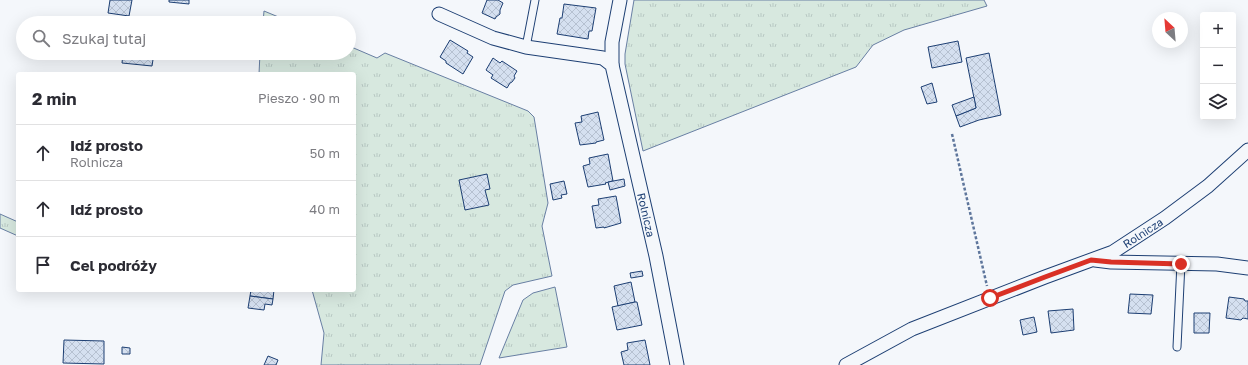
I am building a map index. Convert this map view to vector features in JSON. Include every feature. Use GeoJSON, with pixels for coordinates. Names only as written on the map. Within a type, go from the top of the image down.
{"type":"FeatureCollection","features":[{"type":"Feature","properties":{"kind":"street","name":"Rolnicza"},"geometry":{"type":"LineString","coordinates":[[620,0],[612,42],[612,65],[656,256],[677,365]]}},
{"type":"Feature","properties":{"kind":"street"},"geometry":{"type":"LineString","coordinates":[[439,14],[493,38],[526,47],[603,58],[612,65]]}},
{"type":"Feature","properties":{"kind":"street","name":"Rolnicza"},"geometry":{"type":"LineString","coordinates":[[850,364],[912,329],[1045,277],[1114,252],[1165,218],[1208,186],[1248,150]]}},
{"type":"Feature","properties":{"kind":"street"},"geometry":{"type":"LineString","coordinates":[[1091,260],[1111,262],[1218,264],[1248,268]]}},
{"type":"Feature","properties":{"kind":"lane"},"geometry":{"type":"LineString","coordinates":[[526,47],[535,0]]}},
{"type":"Feature","properties":{"kind":"lane"},"geometry":{"type":"LineString","coordinates":[[1177,347],[1181,264]]}},
{"type":"Feature","properties":{"kind":"path"},"geometry":{"type":"LineString","coordinates":[[952,134],[990,298]]}},
{"type":"Feature","properties":{"kind":"green space"},"geometry":{"type":"Polygon","coordinates":[[[634,0],[984,0],[987,6],[904,30],[873,45],[856,67],[643,151],[625,64],[625,54],[634,0]]]}},
{"type":"Feature","properties":{"kind":"green space"},"geometry":{"type":"Polygon","coordinates":[[[264,11],[276,16],[264,16],[264,11]]]}},
{"type":"Feature","properties":{"kind":"green space"},"geometry":{"type":"Polygon","coordinates":[[[356,49],[377,58],[385,53],[528,111],[534,117],[548,203],[542,226],[552,276],[513,285],[505,291],[480,365],[321,365],[324,333],[313,292],[356,292],[356,72],[259,72],[260,60],[356,60],[356,49]]]}},
{"type":"Feature","properties":{"kind":"green space"},"geometry":{"type":"Polygon","coordinates":[[[0,214],[16,221],[16,235],[0,228],[0,214]]]}},
{"type":"Feature","properties":{"kind":"green space"},"geometry":{"type":"Polygon","coordinates":[[[555,287],[567,347],[499,358],[523,300],[533,293],[555,287]]]}},
{"type":"Feature","properties":{"kind":"building"},"geometry":{"type":"Polygon","coordinates":[[[110,0],[132,0],[129,16],[108,13],[110,0]]]}},
{"type":"Feature","properties":{"kind":"building"},"geometry":{"type":"Polygon","coordinates":[[[169,0],[189,0],[189,4],[169,2],[169,0]]]}},
{"type":"Feature","properties":{"kind":"building"},"geometry":{"type":"Polygon","coordinates":[[[487,0],[498,0],[503,3],[500,14],[495,19],[482,13],[487,0]]]}},
{"type":"Feature","properties":{"kind":"building"},"geometry":{"type":"Polygon","coordinates":[[[564,4],[596,8],[592,31],[589,31],[588,39],[557,34],[560,18],[562,18],[564,4]]]}},
{"type":"Feature","properties":{"kind":"building"},"geometry":{"type":"Polygon","coordinates":[[[450,40],[468,51],[467,53],[473,57],[463,74],[446,63],[446,61],[440,57],[450,40]]]}},
{"type":"Feature","properties":{"kind":"building"},"geometry":{"type":"Polygon","coordinates":[[[958,41],[962,62],[932,68],[928,47],[958,41]]]}},
{"type":"Feature","properties":{"kind":"building"},"geometry":{"type":"Polygon","coordinates":[[[989,53],[1001,115],[979,120],[960,127],[956,116],[976,108],[966,58],[989,53]]]}},
{"type":"Feature","properties":{"kind":"building"},"geometry":{"type":"Polygon","coordinates":[[[493,58],[500,63],[502,61],[517,71],[514,76],[515,78],[507,88],[491,78],[493,75],[486,70],[493,58]]]}},
{"type":"Feature","properties":{"kind":"building"},"geometry":{"type":"Polygon","coordinates":[[[122,60],[153,60],[152,66],[122,63],[122,60]]]}},
{"type":"Feature","properties":{"kind":"building"},"geometry":{"type":"Polygon","coordinates":[[[932,83],[937,102],[927,104],[921,87],[932,83]]]}},
{"type":"Feature","properties":{"kind":"building"},"geometry":{"type":"Polygon","coordinates":[[[974,97],[976,108],[956,116],[952,105],[974,97]]]}},
{"type":"Feature","properties":{"kind":"building"},"geometry":{"type":"Polygon","coordinates":[[[598,112],[604,140],[596,143],[580,145],[575,123],[582,122],[581,116],[598,112]]]}},
{"type":"Feature","properties":{"kind":"building"},"geometry":{"type":"Polygon","coordinates":[[[608,154],[613,181],[605,183],[606,184],[588,187],[583,166],[590,164],[589,158],[608,154]]]}},
{"type":"Feature","properties":{"kind":"building"},"geometry":{"type":"Polygon","coordinates":[[[487,174],[490,189],[485,190],[489,205],[465,210],[459,180],[487,174]]]}},
{"type":"Feature","properties":{"kind":"building"},"geometry":{"type":"Polygon","coordinates":[[[624,179],[625,186],[610,190],[608,182],[624,179]]]}},
{"type":"Feature","properties":{"kind":"building"},"geometry":{"type":"Polygon","coordinates":[[[564,181],[567,194],[561,195],[562,198],[553,200],[550,184],[564,181]]]}},
{"type":"Feature","properties":{"kind":"building"},"geometry":{"type":"Polygon","coordinates":[[[616,196],[621,223],[604,228],[596,228],[592,206],[599,205],[598,199],[616,196]]]}},
{"type":"Feature","properties":{"kind":"building"},"geometry":{"type":"Polygon","coordinates":[[[642,271],[643,276],[631,278],[630,273],[642,271]]]}},
{"type":"Feature","properties":{"kind":"building"},"geometry":{"type":"Polygon","coordinates":[[[631,282],[635,302],[618,306],[614,286],[631,282]]]}},
{"type":"Feature","properties":{"kind":"building"},"geometry":{"type":"Polygon","coordinates":[[[251,292],[274,292],[273,299],[250,296],[251,292]]]}},
{"type":"Feature","properties":{"kind":"building"},"geometry":{"type":"Polygon","coordinates":[[[1130,294],[1153,295],[1151,314],[1128,313],[1130,294]]]}},
{"type":"Feature","properties":{"kind":"building"},"geometry":{"type":"Polygon","coordinates":[[[250,296],[273,299],[272,305],[265,304],[264,310],[248,308],[250,296]]]}},
{"type":"Feature","properties":{"kind":"building"},"geometry":{"type":"Polygon","coordinates":[[[1229,297],[1248,301],[1248,319],[1243,318],[1241,320],[1226,318],[1229,297]]]}},
{"type":"Feature","properties":{"kind":"building"},"geometry":{"type":"Polygon","coordinates":[[[637,302],[642,325],[617,330],[612,307],[637,302]]]}},
{"type":"Feature","properties":{"kind":"building"},"geometry":{"type":"Polygon","coordinates":[[[1073,309],[1074,330],[1051,333],[1048,311],[1073,309]]]}},
{"type":"Feature","properties":{"kind":"building"},"geometry":{"type":"Polygon","coordinates":[[[1194,313],[1210,313],[1209,333],[1194,333],[1194,313]]]}},
{"type":"Feature","properties":{"kind":"building"},"geometry":{"type":"Polygon","coordinates":[[[1034,317],[1037,332],[1023,335],[1020,320],[1034,317]]]}},
{"type":"Feature","properties":{"kind":"building"},"geometry":{"type":"Polygon","coordinates":[[[64,340],[104,341],[104,364],[63,363],[64,340]]]}},
{"type":"Feature","properties":{"kind":"building"},"geometry":{"type":"Polygon","coordinates":[[[645,340],[650,365],[624,365],[621,352],[628,350],[627,343],[645,340]]]}},
{"type":"Feature","properties":{"kind":"building"},"geometry":{"type":"Polygon","coordinates":[[[122,347],[130,348],[130,354],[122,354],[122,347]]]}},
{"type":"Feature","properties":{"kind":"building"},"geometry":{"type":"Polygon","coordinates":[[[268,356],[278,360],[276,365],[264,365],[268,356]]]}},
{"type":"Feature","properties":{"kind":"route"},"geometry":{"type":"LineString","coordinates":[[990,298],[1091,260],[1181,264]]}}]}
